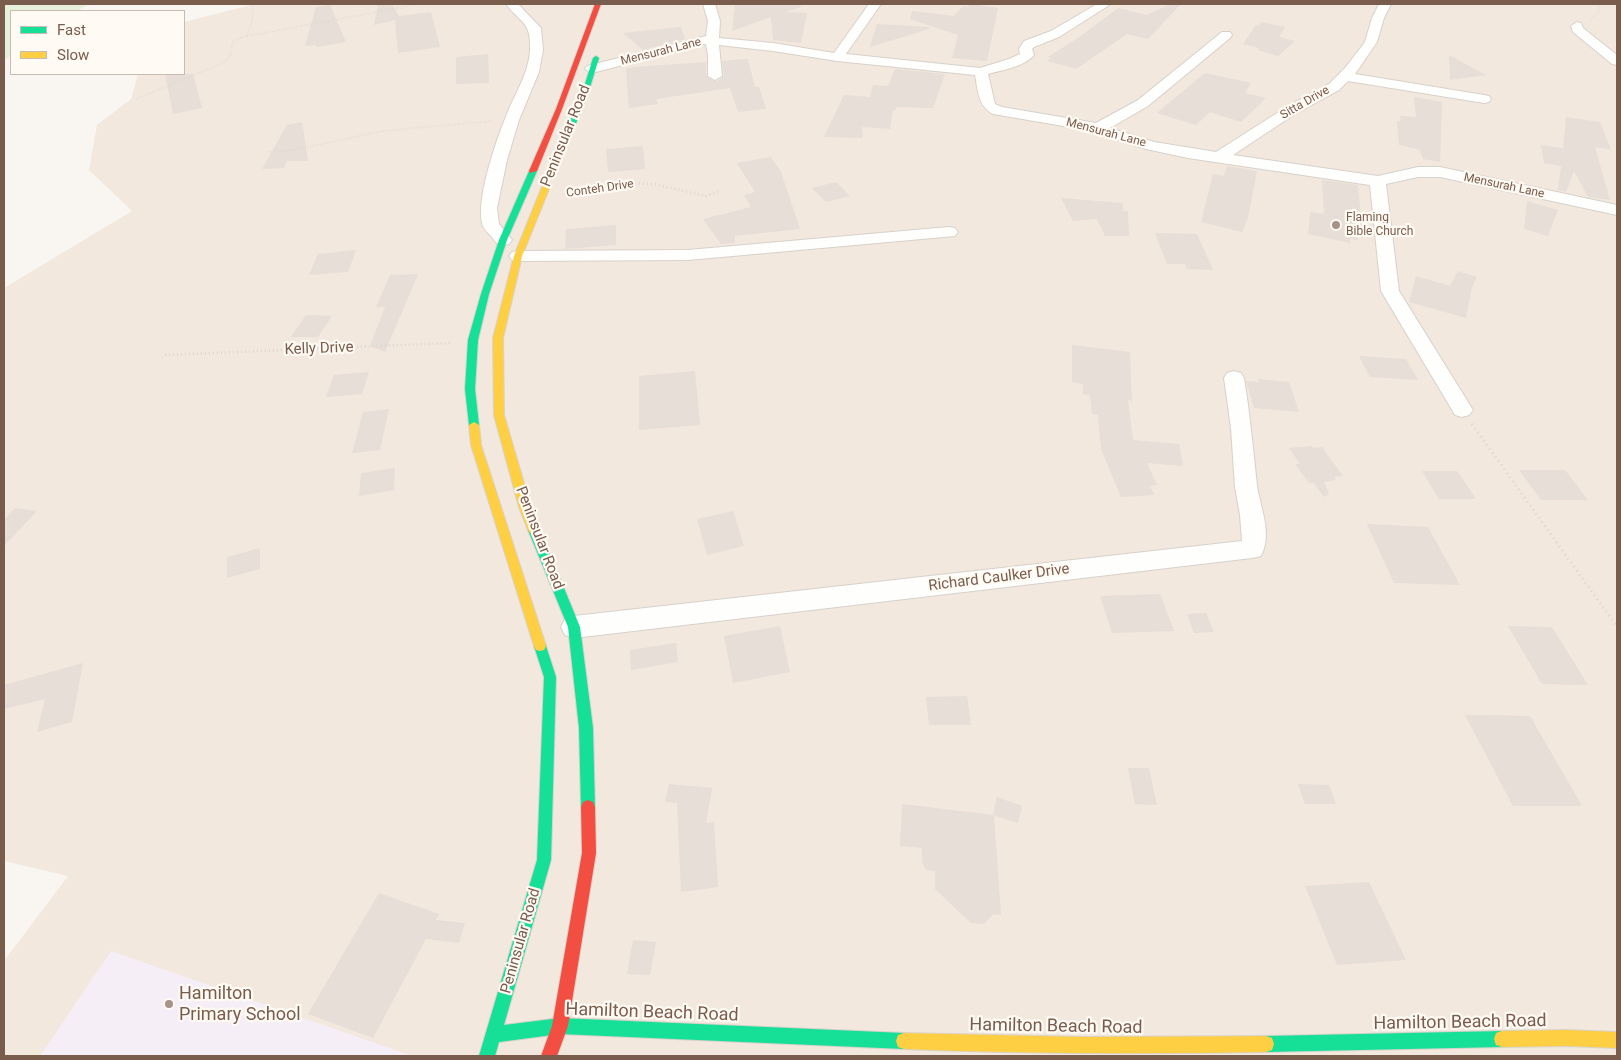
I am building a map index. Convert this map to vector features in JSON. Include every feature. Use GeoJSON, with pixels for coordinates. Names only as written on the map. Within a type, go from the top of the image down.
{"type":"FeatureCollection","features":[{"type":"Feature","properties":{"kind":"main road","name":"Peninsular Road"},"geometry":{"type":"LineString","coordinates":[[487,1056],[495,1034],[544,860],[550,677],[476,445],[470,388],[473,340],[484,294],[503,240],[559,109],[598,4]]}},
{"type":"Feature","properties":{"kind":"main road","name":"Peninsular Road"},"geometry":{"type":"LineString","coordinates":[[564,142],[584,97],[600,44]]}},
{"type":"Feature","properties":{"kind":"main road","name":"Peninsular Road"},"geometry":{"type":"LineString","coordinates":[[549,1056],[560,1026],[589,854],[586,728],[574,627],[525,507],[500,415],[498,338],[518,256],[551,174]]}},
{"type":"Feature","properties":{"kind":"main road","name":"Hamilton Beach Road"},"geometry":{"type":"LineString","coordinates":[[495,1034],[560,1026],[1145,1051],[1591,1048],[1617,1040]]}},
{"type":"Feature","properties":{"kind":"street"},"geometry":{"type":"LineString","coordinates":[[503,240],[491,225],[489,208],[498,160],[532,72],[538,40],[535,28],[512,4]]}},
{"type":"Feature","properties":{"kind":"street"},"geometry":{"type":"LineString","coordinates":[[709,4],[714,20],[712,41],[715,55],[715,76]]}},
{"type":"Feature","properties":{"kind":"street"},"geometry":{"type":"LineString","coordinates":[[837,57],[875,4]]}},
{"type":"Feature","properties":{"kind":"street"},"geometry":{"type":"LineString","coordinates":[[980,72],[1014,62],[1027,55],[1025,49],[1029,44],[1055,34],[1104,4]]}},
{"type":"Feature","properties":{"kind":"street","name":"Sitta Drive"},"geometry":{"type":"LineString","coordinates":[[1218,157],[1290,111],[1334,87],[1345,76],[1371,42],[1378,18],[1385,4]]}},
{"type":"Feature","properties":{"kind":"street"},"geometry":{"type":"LineString","coordinates":[[1577,26],[1577,29],[1617,61]]}},
{"type":"Feature","properties":{"kind":"street"},"geometry":{"type":"LineString","coordinates":[[1098,128],[1143,103],[1226,35]]}},
{"type":"Feature","properties":{"kind":"street","name":"Mensurah Lane"},"geometry":{"type":"LineString","coordinates":[[592,69],[692,43],[712,41],[773,47],[837,57],[980,72],[988,104],[998,112],[1054,119],[1098,128],[1151,146],[1378,181],[1418,172],[1440,172],[1617,210]]}},
{"type":"Feature","properties":{"kind":"street"},"geometry":{"type":"LineString","coordinates":[[1345,76],[1484,99]]}},
{"type":"Feature","properties":{"kind":"street"},"geometry":{"type":"LineString","coordinates":[[1378,181],[1390,291],[1462,410]]}},
{"type":"Feature","properties":{"kind":"street"},"geometry":{"type":"LineString","coordinates":[[518,256],[688,255],[949,232]]}},
{"type":"Feature","properties":{"kind":"street","name":"Richard Caulker Drive"},"geometry":{"type":"LineString","coordinates":[[574,627],[1252,549],[1254,540],[1252,515],[1246,486],[1242,428],[1234,378]]}},
{"type":"Feature","properties":{"kind":"path"},"geometry":{"type":"LineString","coordinates":[[247,36],[252,20],[253,4]]}},
{"type":"Feature","properties":{"kind":"path"},"geometry":{"type":"LineString","coordinates":[[136,99],[223,63],[230,57],[233,41],[247,36],[331,18],[420,4]]}},
{"type":"Feature","properties":{"kind":"path"},"geometry":{"type":"LineString","coordinates":[[268,152],[296,150],[382,132],[512,120]]}},
{"type":"Feature","properties":{"kind":"path","name":"Conteh Drive"},"geometry":{"type":"LineString","coordinates":[[541,198],[624,183],[654,184],[706,196],[718,192]]}},
{"type":"Feature","properties":{"kind":"path","name":"Kelly Drive"},"geometry":{"type":"LineString","coordinates":[[165,355],[437,345],[473,340]]}},
{"type":"Feature","properties":{"kind":"path"},"geometry":{"type":"LineString","coordinates":[[1462,410],[1617,627]]}},
{"type":"Feature","properties":{"kind":"shaded area"},"geometry":{"type":"Polygon","coordinates":[[[255,4],[1617,4],[1617,1056],[4,1056],[4,961],[68,876],[4,861],[4,288],[132,211],[89,170],[97,125],[131,99],[138,75],[185,75],[185,22],[255,4]]]}},
{"type":"Feature","properties":{"kind":"shaded area","name":"Hamilton Primary School"},"geometry":{"type":"Polygon","coordinates":[[[111,951],[412,1056],[40,1056],[111,951]]]}},
{"type":"Feature","properties":{"kind":"green space"},"geometry":{"type":"Polygon","coordinates":[[[4,4],[89,4],[79,10],[10,10],[10,56],[4,61],[4,4]]]}},
{"type":"Feature","properties":{"kind":"building"},"geometry":{"type":"Polygon","coordinates":[[[378,4],[392,4],[399,16],[431,12],[440,47],[398,53],[395,20],[374,25],[378,4]]]}},
{"type":"Feature","properties":{"kind":"building"},"geometry":{"type":"Polygon","coordinates":[[[735,4],[800,4],[801,7],[785,12],[807,13],[801,43],[773,40],[771,17],[732,31],[735,4]]]}},
{"type":"Feature","properties":{"kind":"building"},"geometry":{"type":"Polygon","coordinates":[[[970,4],[998,8],[987,61],[952,58],[958,35],[910,19],[912,11],[954,16],[963,6],[968,7],[970,4]]]}},
{"type":"Feature","properties":{"kind":"building"},"geometry":{"type":"Polygon","coordinates":[[[1170,4],[1181,4],[1148,39],[1127,34],[1076,69],[1047,61],[1052,58],[1048,57],[1078,38],[1118,8],[1147,15],[1170,4]]]}},
{"type":"Feature","properties":{"kind":"building"},"geometry":{"type":"Polygon","coordinates":[[[330,5],[346,42],[317,47],[316,45],[305,46],[316,7],[330,5]]]}},
{"type":"Feature","properties":{"kind":"building"},"geometry":{"type":"Polygon","coordinates":[[[1261,22],[1285,27],[1279,37],[1295,41],[1278,56],[1243,44],[1256,25],[1259,26],[1261,22]]]}},
{"type":"Feature","properties":{"kind":"building"},"geometry":{"type":"Polygon","coordinates":[[[877,24],[929,27],[929,29],[870,47],[877,24]]]}},
{"type":"Feature","properties":{"kind":"building"},"geometry":{"type":"Polygon","coordinates":[[[681,27],[685,39],[643,50],[623,33],[681,27]]]}},
{"type":"Feature","properties":{"kind":"building"},"geometry":{"type":"Polygon","coordinates":[[[488,54],[489,83],[456,84],[456,57],[488,54]]]}},
{"type":"Feature","properties":{"kind":"building"},"geometry":{"type":"Polygon","coordinates":[[[1449,55],[1486,75],[1450,80],[1449,55]]]}},
{"type":"Feature","properties":{"kind":"building"},"geometry":{"type":"Polygon","coordinates":[[[748,59],[755,87],[759,87],[766,109],[738,112],[730,88],[656,99],[658,104],[629,108],[626,69],[706,62],[706,76],[716,82],[724,76],[722,61],[748,59]]]}},
{"type":"Feature","properties":{"kind":"building"},"geometry":{"type":"Polygon","coordinates":[[[895,69],[945,74],[933,108],[896,107],[896,110],[893,110],[890,129],[862,127],[863,138],[824,137],[844,95],[870,97],[873,85],[888,86],[895,69]]]}},
{"type":"Feature","properties":{"kind":"building"},"geometry":{"type":"Polygon","coordinates":[[[1205,73],[1251,83],[1245,93],[1266,98],[1241,122],[1210,112],[1196,125],[1157,113],[1205,73]]]}},
{"type":"Feature","properties":{"kind":"building"},"geometry":{"type":"Polygon","coordinates":[[[193,74],[202,108],[173,114],[165,75],[193,74]]]}},
{"type":"Feature","properties":{"kind":"building"},"geometry":{"type":"Polygon","coordinates":[[[1414,97],[1442,102],[1440,162],[1423,159],[1420,150],[1399,145],[1397,121],[1401,121],[1400,116],[1416,117],[1414,97]]]}},
{"type":"Feature","properties":{"kind":"building"},"geometry":{"type":"Polygon","coordinates":[[[1566,117],[1600,122],[1611,150],[1595,147],[1610,200],[1588,197],[1574,171],[1566,192],[1558,190],[1561,166],[1544,163],[1541,145],[1563,148],[1566,117]]]}},
{"type":"Feature","properties":{"kind":"building"},"geometry":{"type":"Polygon","coordinates":[[[302,122],[308,161],[287,161],[284,168],[262,169],[287,125],[302,122]]]}},
{"type":"Feature","properties":{"kind":"building"},"geometry":{"type":"Polygon","coordinates":[[[643,146],[645,169],[608,172],[606,149],[643,146]]]}},
{"type":"Feature","properties":{"kind":"building"},"geometry":{"type":"Polygon","coordinates":[[[771,157],[781,172],[800,229],[735,236],[735,243],[721,244],[703,219],[751,207],[744,195],[755,192],[737,163],[771,157]]]}},
{"type":"Feature","properties":{"kind":"building"},"geometry":{"type":"Polygon","coordinates":[[[1227,166],[1257,171],[1248,218],[1242,232],[1201,222],[1213,174],[1224,176],[1227,166]]]}},
{"type":"Feature","properties":{"kind":"building"},"geometry":{"type":"Polygon","coordinates":[[[1322,180],[1358,185],[1363,238],[1358,237],[1358,240],[1350,239],[1350,243],[1308,234],[1310,212],[1324,214],[1322,180]]]}},
{"type":"Feature","properties":{"kind":"building"},"geometry":{"type":"Polygon","coordinates":[[[836,182],[850,196],[826,202],[812,188],[836,182]]]}},
{"type":"Feature","properties":{"kind":"building"},"geometry":{"type":"Polygon","coordinates":[[[1061,198],[1123,203],[1123,211],[1128,211],[1129,236],[1105,236],[1097,219],[1073,221],[1061,198]]]}},
{"type":"Feature","properties":{"kind":"building"},"geometry":{"type":"Polygon","coordinates":[[[1527,201],[1558,210],[1548,236],[1524,229],[1527,201]]]}},
{"type":"Feature","properties":{"kind":"building"},"geometry":{"type":"Polygon","coordinates":[[[616,225],[616,245],[565,249],[566,229],[616,225]]]}},
{"type":"Feature","properties":{"kind":"building"},"geometry":{"type":"Polygon","coordinates":[[[1155,233],[1197,234],[1213,270],[1187,269],[1185,264],[1167,264],[1155,233]]]}},
{"type":"Feature","properties":{"kind":"building"},"geometry":{"type":"Polygon","coordinates":[[[356,250],[348,272],[309,275],[318,254],[356,250]]]}},
{"type":"Feature","properties":{"kind":"building"},"geometry":{"type":"Polygon","coordinates":[[[1458,271],[1477,277],[1472,287],[1466,318],[1409,302],[1416,276],[1450,286],[1458,271]]]}},
{"type":"Feature","properties":{"kind":"building"},"geometry":{"type":"Polygon","coordinates":[[[418,274],[385,352],[370,346],[385,307],[376,307],[390,275],[418,274]]]}},
{"type":"Feature","properties":{"kind":"building"},"geometry":{"type":"Polygon","coordinates":[[[306,315],[332,316],[318,337],[291,337],[306,315]]]}},
{"type":"Feature","properties":{"kind":"building"},"geometry":{"type":"Polygon","coordinates":[[[1072,345],[1130,352],[1132,401],[1128,400],[1133,440],[1179,444],[1183,466],[1147,463],[1157,485],[1150,486],[1154,495],[1121,497],[1101,449],[1098,415],[1092,414],[1090,395],[1083,394],[1083,384],[1072,382],[1072,345]]]}},
{"type":"Feature","properties":{"kind":"building"},"geometry":{"type":"Polygon","coordinates":[[[1359,356],[1406,359],[1418,380],[1370,377],[1359,356]]]}},
{"type":"Feature","properties":{"kind":"building"},"geometry":{"type":"Polygon","coordinates":[[[695,371],[700,425],[639,430],[639,376],[695,371]]]}},
{"type":"Feature","properties":{"kind":"building"},"geometry":{"type":"Polygon","coordinates":[[[369,372],[362,394],[326,397],[334,375],[369,372]]]}},
{"type":"Feature","properties":{"kind":"building"},"geometry":{"type":"Polygon","coordinates":[[[1258,379],[1289,382],[1299,412],[1254,408],[1246,381],[1259,382],[1258,379]]]}},
{"type":"Feature","properties":{"kind":"building"},"geometry":{"type":"Polygon","coordinates":[[[389,409],[380,450],[352,453],[363,412],[389,409]]]}},
{"type":"Feature","properties":{"kind":"building"},"geometry":{"type":"Polygon","coordinates":[[[1312,446],[1313,448],[1322,447],[1343,476],[1334,477],[1336,480],[1324,482],[1329,494],[1324,497],[1314,483],[1309,483],[1295,464],[1300,464],[1289,448],[1312,446]]]}},
{"type":"Feature","properties":{"kind":"building"},"geometry":{"type":"Polygon","coordinates":[[[395,468],[394,490],[359,496],[361,473],[395,468]]]}},
{"type":"Feature","properties":{"kind":"building"},"geometry":{"type":"Polygon","coordinates":[[[1519,470],[1565,470],[1588,500],[1541,500],[1519,470]]]}},
{"type":"Feature","properties":{"kind":"building"},"geometry":{"type":"Polygon","coordinates":[[[1422,471],[1457,471],[1476,499],[1439,499],[1422,471]]]}},
{"type":"Feature","properties":{"kind":"building"},"geometry":{"type":"Polygon","coordinates":[[[15,508],[37,511],[4,546],[4,520],[15,508]]]}},
{"type":"Feature","properties":{"kind":"building"},"geometry":{"type":"Polygon","coordinates":[[[733,511],[744,546],[707,555],[697,519],[733,511]]]}},
{"type":"Feature","properties":{"kind":"building"},"geometry":{"type":"Polygon","coordinates":[[[1367,524],[1428,527],[1460,585],[1394,583],[1367,524]]]}},
{"type":"Feature","properties":{"kind":"building"},"geometry":{"type":"Polygon","coordinates":[[[260,548],[260,569],[227,578],[227,557],[260,548]]]}},
{"type":"Feature","properties":{"kind":"building"},"geometry":{"type":"Polygon","coordinates":[[[1160,594],[1174,631],[1112,633],[1100,596],[1160,594]]]}},
{"type":"Feature","properties":{"kind":"building"},"geometry":{"type":"Polygon","coordinates":[[[1206,613],[1214,632],[1194,633],[1187,614],[1206,613]]]}},
{"type":"Feature","properties":{"kind":"building"},"geometry":{"type":"Polygon","coordinates":[[[780,626],[790,672],[733,683],[724,636],[780,626]]]}},
{"type":"Feature","properties":{"kind":"building"},"geometry":{"type":"Polygon","coordinates":[[[1508,626],[1552,627],[1588,685],[1542,684],[1508,626]]]}},
{"type":"Feature","properties":{"kind":"building"},"geometry":{"type":"Polygon","coordinates":[[[676,643],[678,662],[631,670],[630,650],[676,643]]]}},
{"type":"Feature","properties":{"kind":"building"},"geometry":{"type":"Polygon","coordinates":[[[83,663],[72,722],[37,732],[45,699],[4,709],[4,685],[83,663]]]}},
{"type":"Feature","properties":{"kind":"building"},"geometry":{"type":"Polygon","coordinates":[[[967,696],[971,725],[929,725],[926,697],[967,696]]]}},
{"type":"Feature","properties":{"kind":"building"},"geometry":{"type":"Polygon","coordinates":[[[1465,715],[1530,716],[1582,806],[1513,806],[1465,715]]]}},
{"type":"Feature","properties":{"kind":"building"},"geometry":{"type":"Polygon","coordinates":[[[1128,768],[1149,768],[1157,805],[1135,804],[1128,768]]]}},
{"type":"Feature","properties":{"kind":"building"},"geometry":{"type":"Polygon","coordinates":[[[669,784],[712,788],[706,823],[714,822],[718,887],[681,892],[677,803],[665,802],[669,784]]]}},
{"type":"Feature","properties":{"kind":"building"},"geometry":{"type":"Polygon","coordinates":[[[1298,784],[1329,785],[1336,804],[1305,804],[1298,784]]]}},
{"type":"Feature","properties":{"kind":"building"},"geometry":{"type":"Polygon","coordinates":[[[997,797],[1022,806],[1018,823],[993,815],[997,797]]]}},
{"type":"Feature","properties":{"kind":"building"},"geometry":{"type":"Polygon","coordinates":[[[902,804],[994,815],[1001,915],[993,914],[984,924],[971,923],[935,889],[935,871],[926,870],[922,862],[922,848],[900,846],[902,804]]]}},
{"type":"Feature","properties":{"kind":"building"},"geometry":{"type":"Polygon","coordinates":[[[1369,882],[1406,960],[1337,965],[1305,886],[1369,882]]]}},
{"type":"Feature","properties":{"kind":"building"},"geometry":{"type":"Polygon","coordinates":[[[379,893],[439,914],[436,920],[465,923],[459,943],[426,939],[373,1038],[308,1014],[379,893]]]}},
{"type":"Feature","properties":{"kind":"building"},"geometry":{"type":"Polygon","coordinates":[[[633,940],[656,942],[650,975],[627,974],[633,940]]]}},
{"type":"Feature","properties":{"kind":"traffic: fast"},"geometry":{"type":"LineString","coordinates":[[567,135],[584,97],[596,58]]}},
{"type":"Feature","properties":{"kind":"traffic: fast"},"geometry":{"type":"LineString","coordinates":[[474,425],[470,389],[473,340],[485,294],[503,240],[533,171]]}},
{"type":"Feature","properties":{"kind":"traffic: fast"},"geometry":{"type":"LineString","coordinates":[[534,530],[574,627],[586,728],[588,807]]}},
{"type":"Feature","properties":{"kind":"traffic: fast"},"geometry":{"type":"LineString","coordinates":[[487,1056],[544,860],[550,677],[540,646]]}},
{"type":"Feature","properties":{"kind":"traffic: fast"},"geometry":{"type":"LineString","coordinates":[[495,1034],[560,1026],[904,1041]]}},
{"type":"Feature","properties":{"kind":"traffic: fast"},"geometry":{"type":"LineString","coordinates":[[1266,1044],[1502,1039]]}},
{"type":"Feature","properties":{"kind":"traffic: slow"},"geometry":{"type":"LineString","coordinates":[[534,530],[525,507],[499,415],[498,338],[518,256],[547,184]]}},
{"type":"Feature","properties":{"kind":"traffic: slow"},"geometry":{"type":"LineString","coordinates":[[474,425],[476,445],[540,646]]}},
{"type":"Feature","properties":{"kind":"traffic: slow"},"geometry":{"type":"LineString","coordinates":[[1502,1039],[1566,1038],[1617,1040]]}},
{"type":"Feature","properties":{"kind":"traffic: slow"},"geometry":{"type":"LineString","coordinates":[[904,1041],[1085,1045],[1266,1044]]}},
{"type":"Feature","properties":{"kind":"traffic: jam"},"geometry":{"type":"LineString","coordinates":[[533,171],[559,109],[598,4]]}},
{"type":"Feature","properties":{"kind":"traffic: jam"},"geometry":{"type":"LineString","coordinates":[[549,1056],[560,1026],[589,853],[588,807]]}},
{"type":"Feature","properties":{"kind":"place","name":"Flaming Bible Church"},"geometry":{"type":"Point","coordinates":[1336,225]}},
{"type":"Feature","properties":{"kind":"place","name":"Hamilton Primary School"},"geometry":{"type":"Point","coordinates":[169,1004]}}]}
